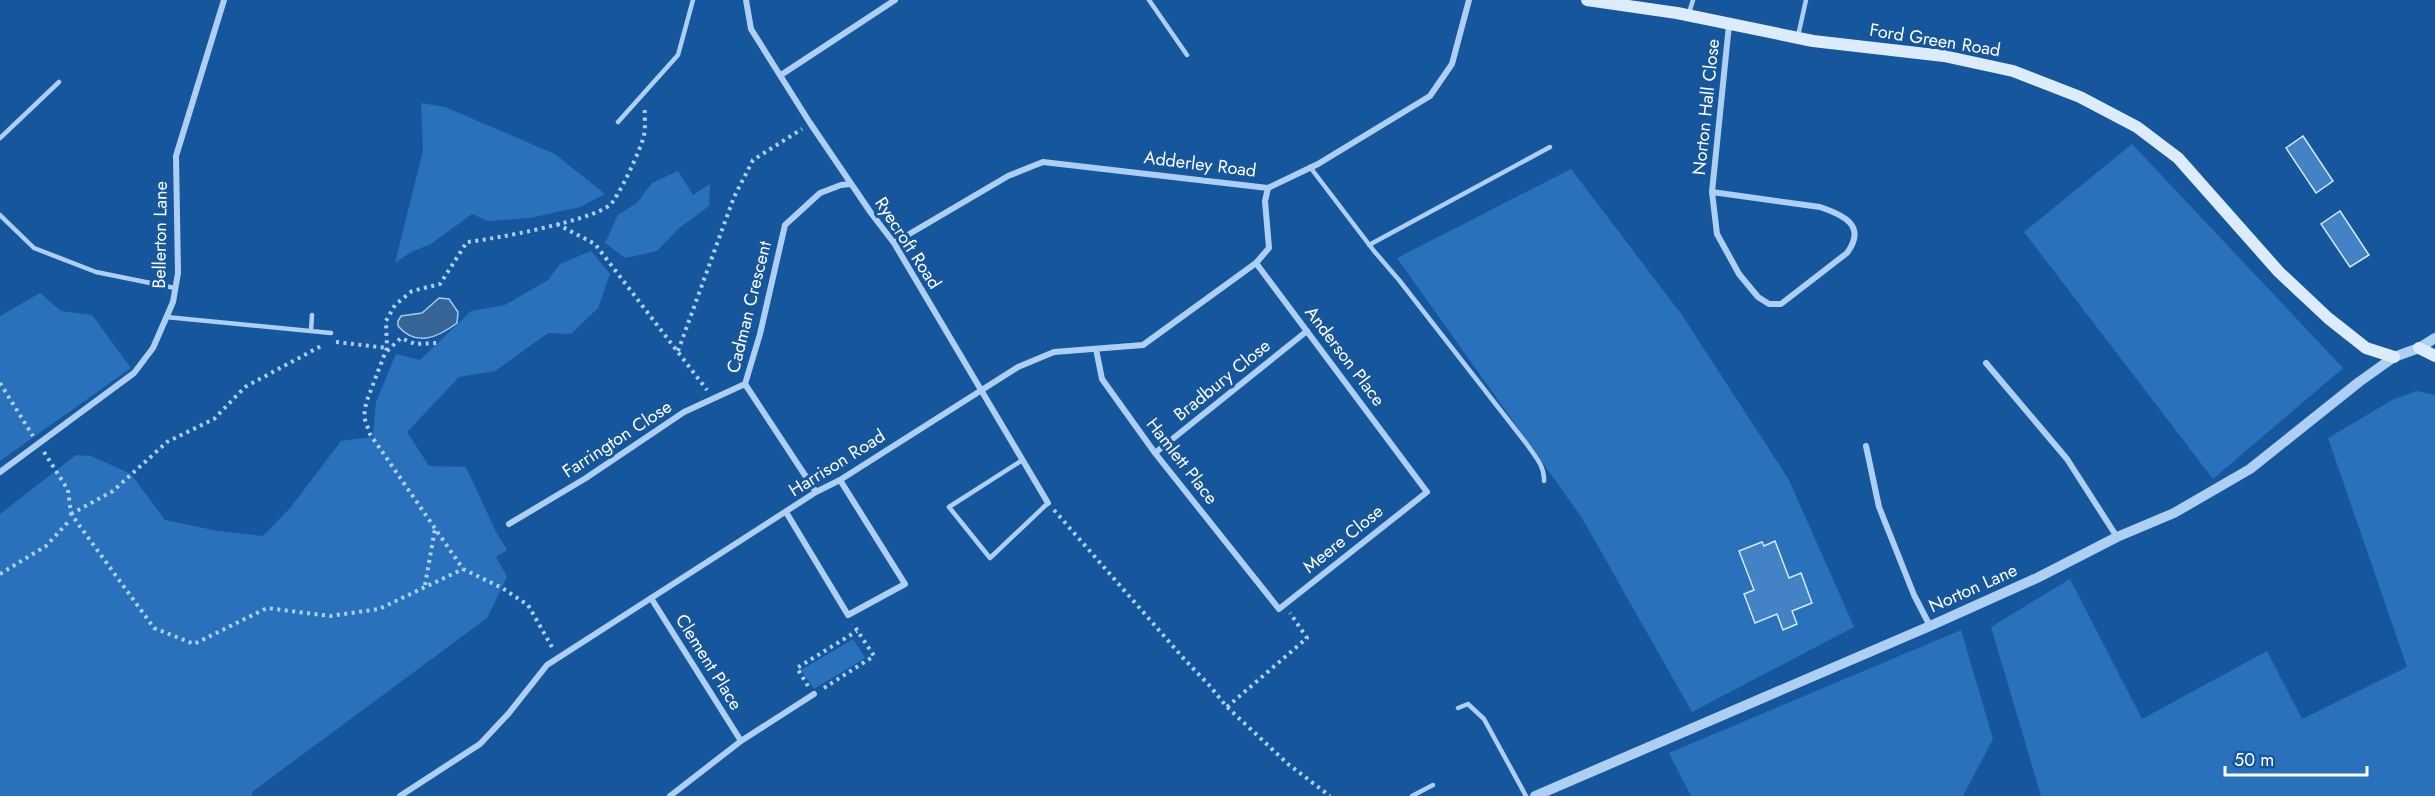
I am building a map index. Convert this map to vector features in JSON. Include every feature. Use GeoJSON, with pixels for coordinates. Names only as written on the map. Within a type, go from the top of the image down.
{"type":"FeatureCollection","features":[{"type":"Feature","properties":{"kind":"main road","name":"Ford Green Road"},"geometry":{"type":"LineString","coordinates":[[1587,0],[1688,16],[1797,38],[1944,56],[2013,71],[2080,97],[2137,128],[2178,158],[2279,272],[2333,323],[2366,348],[2394,357]]}},
{"type":"Feature","properties":{"kind":"main road"},"geometry":{"type":"LineString","coordinates":[[2419,348],[2435,356]]}},
{"type":"Feature","properties":{"kind":"street","name":"Bellerton Lane"},"geometry":{"type":"LineString","coordinates":[[0,472],[134,373],[153,348],[166,317],[178,273],[176,156],[224,0]]}},
{"type":"Feature","properties":{"kind":"street","name":"Ryecroft Road"},"geometry":{"type":"LineString","coordinates":[[747,0],[751,28],[810,123],[894,243],[1021,461],[1048,503]]}},
{"type":"Feature","properties":{"kind":"street"},"geometry":{"type":"LineString","coordinates":[[781,75],[896,0]]}},
{"type":"Feature","properties":{"kind":"street","name":"Adderley Road"},"geometry":{"type":"LineString","coordinates":[[894,243],[1008,176],[1043,162],[1268,188],[1311,167],[1430,96],[1452,64],[1469,0]]}},
{"type":"Feature","properties":{"kind":"street","name":"Norton Hall Close"},"geometry":{"type":"LineString","coordinates":[[1712,192],[1820,207],[1836,212],[1850,221],[1856,232],[1854,243],[1847,253],[1781,304],[1769,304],[1758,297],[1739,274],[1717,234],[1712,192],[1729,25]]}},
{"type":"Feature","properties":{"kind":"street","name":"Cadman Crescent"},"geometry":{"type":"LineString","coordinates":[[816,492],[744,384],[760,334],[785,225],[820,193],[841,185],[851,184]]}},
{"type":"Feature","properties":{"kind":"street","name":"Harrison Road"},"geometry":{"type":"LineString","coordinates":[[400,796],[480,744],[547,665],[816,492],[840,480],[1018,367],[1054,352],[1143,345],[1256,263],[1269,248],[1264,201],[1268,188]]}},
{"type":"Feature","properties":{"kind":"street","name":"Anderson Place"},"geometry":{"type":"LineString","coordinates":[[1256,263],[1409,467]]}},
{"type":"Feature","properties":{"kind":"street","name":"Bradbury Close"},"geometry":{"type":"LineString","coordinates":[[1155,453],[1307,331]]}},
{"type":"Feature","properties":{"kind":"street","name":"Norton Lane"},"geometry":{"type":"LineString","coordinates":[[1536,796],[1930,626],[2037,578],[2117,537],[2174,513],[2250,469],[2394,357],[2419,348],[2435,338]]}},
{"type":"Feature","properties":{"kind":"street","name":"Hamlett Place"},"geometry":{"type":"LineString","coordinates":[[1096,349],[1102,379],[1155,453],[1279,609],[1284,605]]}},
{"type":"Feature","properties":{"kind":"street"},"geometry":{"type":"LineString","coordinates":[[1986,363],[2067,459],[2117,537]]}},
{"type":"Feature","properties":{"kind":"street","name":"Farrington Close"},"geometry":{"type":"LineString","coordinates":[[509,524],[586,478],[684,412],[744,384]]}},
{"type":"Feature","properties":{"kind":"street"},"geometry":{"type":"LineString","coordinates":[[1866,446],[1879,507],[1914,595],[1930,626]]}},
{"type":"Feature","properties":{"kind":"street","name":"Meere Close"},"geometry":{"type":"LineString","coordinates":[[1284,605],[1427,492],[1409,467]]}},
{"type":"Feature","properties":{"kind":"street"},"geometry":{"type":"LineString","coordinates":[[786,512],[848,615],[905,584],[840,480]]}},
{"type":"Feature","properties":{"kind":"street","name":"Clement Place"},"geometry":{"type":"LineString","coordinates":[[651,598],[741,741]]}},
{"type":"Feature","properties":{"kind":"street"},"geometry":{"type":"LineString","coordinates":[[670,796],[741,741],[814,694]]}},
{"type":"Feature","properties":{"kind":"lane"},"geometry":{"type":"LineString","coordinates":[[618,122],[678,55],[693,0]]}},
{"type":"Feature","properties":{"kind":"lane"},"geometry":{"type":"LineString","coordinates":[[1149,0],[1187,55]]}},
{"type":"Feature","properties":{"kind":"lane"},"geometry":{"type":"LineString","coordinates":[[1688,16],[1693,0]]}},
{"type":"Feature","properties":{"kind":"lane"},"geometry":{"type":"LineString","coordinates":[[1797,38],[1806,0]]}},
{"type":"Feature","properties":{"kind":"lane"},"geometry":{"type":"LineString","coordinates":[[0,138],[59,82]]}},
{"type":"Feature","properties":{"kind":"lane"},"geometry":{"type":"LineString","coordinates":[[1369,245],[1550,147]]}},
{"type":"Feature","properties":{"kind":"lane"},"geometry":{"type":"LineString","coordinates":[[1311,167],[1369,245],[1526,443],[1545,473],[1544,481]]}},
{"type":"Feature","properties":{"kind":"lane"},"geometry":{"type":"LineString","coordinates":[[0,215],[34,248],[96,272],[175,288]]}},
{"type":"Feature","properties":{"kind":"lane"},"geometry":{"type":"LineString","coordinates":[[311,331],[312,315]]}},
{"type":"Feature","properties":{"kind":"lane"},"geometry":{"type":"LineString","coordinates":[[166,317],[331,333]]}},
{"type":"Feature","properties":{"kind":"lane"},"geometry":{"type":"LineString","coordinates":[[1021,461],[949,507],[990,558],[1048,503]]}},
{"type":"Feature","properties":{"kind":"lane"},"geometry":{"type":"LineString","coordinates":[[1458,708],[1468,704],[1484,719],[1526,796]]}},
{"type":"Feature","properties":{"kind":"lane"},"geometry":{"type":"LineString","coordinates":[[1412,796],[1432,785]]}},
{"type":"Feature","properties":{"kind":"path"},"geometry":{"type":"LineString","coordinates":[[558,658],[528,605],[502,588],[463,569],[370,434],[364,417],[366,403],[387,349],[386,321],[395,305],[411,291],[440,284],[468,242],[578,219],[610,205],[633,164],[644,135],[645,92]]}},
{"type":"Feature","properties":{"kind":"path"},"geometry":{"type":"LineString","coordinates":[[678,351],[734,197],[753,160],[810,123]]}},
{"type":"Feature","properties":{"kind":"path"},"geometry":{"type":"LineString","coordinates":[[556,224],[595,244],[713,398]]}},
{"type":"Feature","properties":{"kind":"path"},"geometry":{"type":"LineString","coordinates":[[0,574],[46,546],[71,517],[113,491],[167,442],[213,419],[244,387],[329,341],[387,349],[401,338],[415,344],[437,343]]}},
{"type":"Feature","properties":{"kind":"path"},"geometry":{"type":"LineString","coordinates":[[0,383],[68,490],[71,517],[154,628],[194,644],[267,608],[330,616],[379,609],[425,585],[463,569]]}},
{"type":"Feature","properties":{"kind":"path"},"geometry":{"type":"LineString","coordinates":[[1048,503],[1227,707],[1288,764],[1330,796]]}},
{"type":"Feature","properties":{"kind":"path"},"geometry":{"type":"LineString","coordinates":[[425,585],[435,529]]}},
{"type":"Feature","properties":{"kind":"path"},"geometry":{"type":"LineString","coordinates":[[1227,707],[1307,638],[1284,605]]}},
{"type":"Feature","properties":{"kind":"path"},"geometry":{"type":"LineString","coordinates":[[848,615],[874,656],[814,694],[797,668],[857,632]]}},
{"type":"Feature","properties":{"kind":"shaded area"},"geometry":{"type":"Polygon","coordinates":[[[421,103],[445,107],[555,154],[605,194],[580,207],[530,218],[488,221],[472,214],[431,244],[411,252],[395,263],[423,150],[421,103]]]}},
{"type":"Feature","properties":{"kind":"shaded area"},"geometry":{"type":"Polygon","coordinates":[[[2132,144],[2343,368],[2213,479],[2024,232],[2132,144]]]}},
{"type":"Feature","properties":{"kind":"shaded area"},"geometry":{"type":"Polygon","coordinates":[[[1571,169],[1682,315],[1789,480],[1854,627],[1692,712],[1582,518],[1397,258],[1571,169]]]}},
{"type":"Feature","properties":{"kind":"shaded area"},"geometry":{"type":"Polygon","coordinates":[[[678,171],[693,195],[710,184],[709,206],[678,229],[657,251],[625,258],[605,243],[618,215],[637,203],[652,183],[678,171]]]}},
{"type":"Feature","properties":{"kind":"shaded area"},"geometry":{"type":"Polygon","coordinates":[[[591,251],[610,274],[598,308],[571,334],[548,333],[495,371],[459,377],[407,432],[429,466],[466,467],[496,532],[507,550],[496,557],[507,577],[487,618],[252,792],[252,796],[0,796],[0,514],[76,455],[91,456],[131,474],[165,520],[218,531],[263,536],[291,507],[341,441],[373,437],[376,402],[396,354],[420,360],[471,311],[505,305],[548,280],[560,264],[591,251]]]}},
{"type":"Feature","properties":{"kind":"shaded area"},"geometry":{"type":"Polygon","coordinates":[[[40,293],[61,311],[92,315],[131,368],[0,461],[0,316],[40,293]]]}},
{"type":"Feature","properties":{"kind":"shaded area"},"geometry":{"type":"Polygon","coordinates":[[[439,298],[449,299],[458,312],[457,323],[442,333],[427,338],[412,336],[398,326],[401,316],[422,313],[439,298]]]}},
{"type":"Feature","properties":{"kind":"shaded area"},"geometry":{"type":"Polygon","coordinates":[[[2417,391],[2435,395],[2435,796],[2041,796],[1991,627],[2070,579],[2142,719],[2267,651],[2302,719],[2407,667],[2328,438],[2394,399],[2417,391]]]}},
{"type":"Feature","properties":{"kind":"shaded area"},"geometry":{"type":"Polygon","coordinates":[[[1961,630],[1993,739],[1963,796],[1691,796],[1669,753],[1961,630]]]}},
{"type":"Feature","properties":{"kind":"shaded area"},"geometry":{"type":"Polygon","coordinates":[[[853,639],[865,658],[814,689],[801,670],[853,639]]]}},
{"type":"Feature","properties":{"kind":"building"},"geometry":{"type":"Polygon","coordinates":[[[2303,136],[2333,181],[2316,193],[2286,148],[2303,136]]]}},
{"type":"Feature","properties":{"kind":"building"},"geometry":{"type":"Polygon","coordinates":[[[2340,211],[2369,255],[2350,267],[2321,224],[2340,211]]]}},
{"type":"Feature","properties":{"kind":"building"},"geometry":{"type":"Polygon","coordinates":[[[1775,541],[1789,578],[1801,573],[1812,603],[1792,611],[1797,624],[1783,630],[1777,614],[1755,623],[1744,594],[1754,590],[1739,551],[1762,542],[1764,546],[1775,541]]]}}]}
